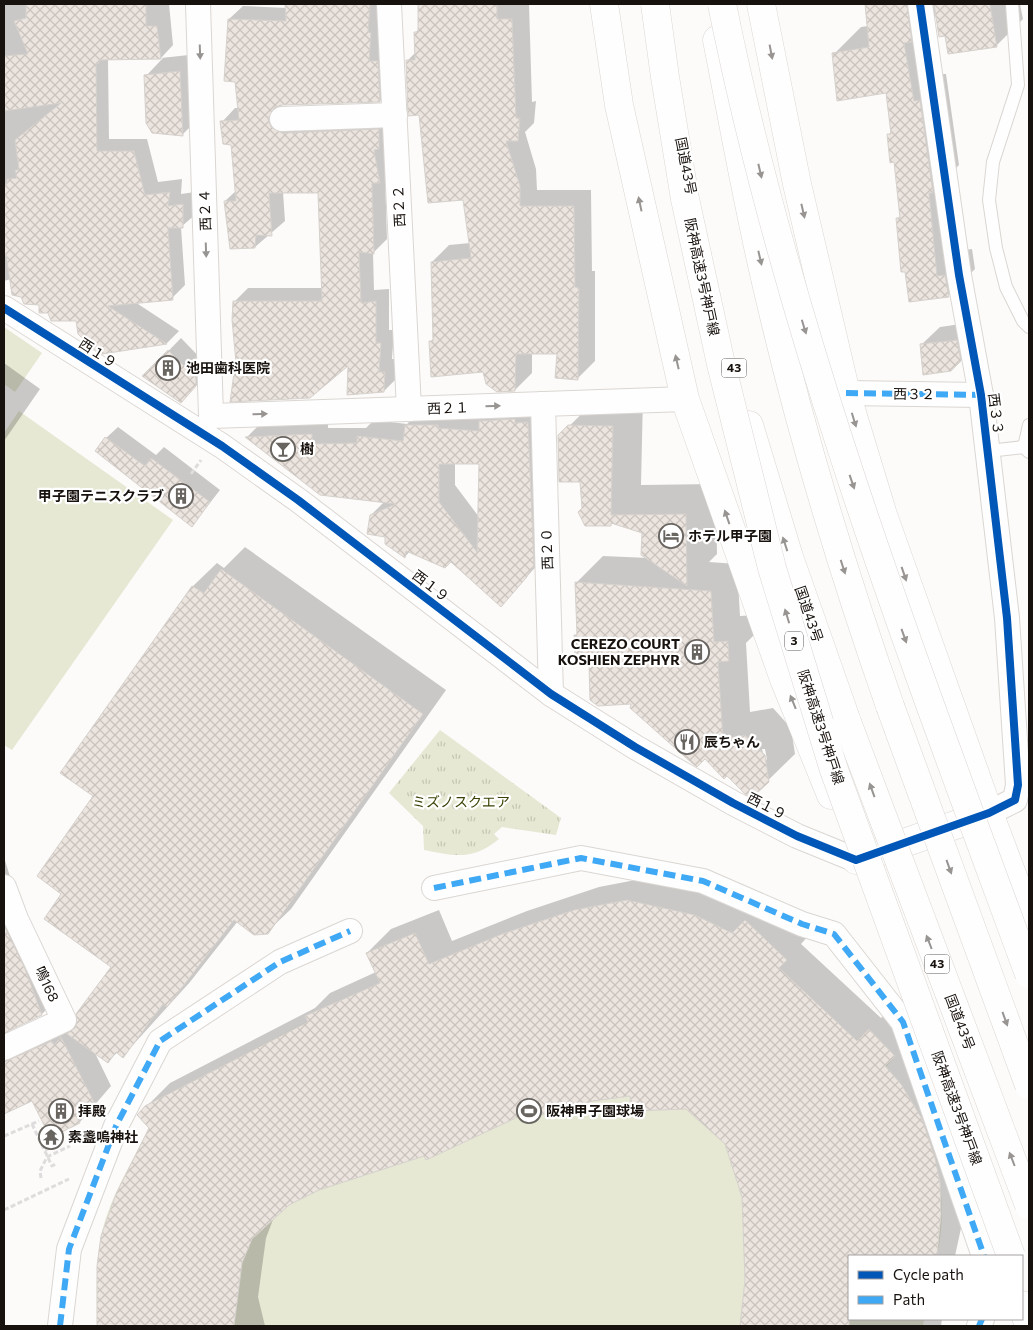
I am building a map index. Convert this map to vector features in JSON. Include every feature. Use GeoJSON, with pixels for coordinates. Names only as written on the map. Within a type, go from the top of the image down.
{"type":"FeatureCollection","features":[{"type":"Feature","properties":{"kind":"main road"},"geometry":{"type":"LineString","coordinates":[[604,4],[618,105],[686,399],[784,679],[846,864],[886,925],[1005,1255]]}},
{"type":"Feature","properties":{"kind":"main road","name":"国道43号"},"geometry":{"type":"LineString","coordinates":[[654,4],[702,242],[744,406],[789,557],[847,722],[1029,1205]]}},
{"type":"Feature","properties":{"kind":"main road","name":"阪神高速3号神戸線"},"geometry":{"type":"LineString","coordinates":[[654,4],[685,199],[722,364],[772,568],[834,770],[1011,1255]]}},
{"type":"Feature","properties":{"kind":"main road"},"geometry":{"type":"LineString","coordinates":[[710,4],[749,205],[770,300],[830,524],[890,706],[1029,1085]]}},
{"type":"Feature","properties":{"kind":"main road"},"geometry":{"type":"LineString","coordinates":[[722,4],[773,223],[841,450],[903,632],[1029,974]]}},
{"type":"Feature","properties":{"kind":"main road"},"geometry":{"type":"LineString","coordinates":[[761,4],[797,184],[846,393],[883,515],[989,813],[1029,919]]}},
{"type":"Feature","properties":{"kind":"main road"},"geometry":{"type":"LineString","coordinates":[[846,864],[989,813]]}},
{"type":"Feature","properties":{"kind":"main road"},"geometry":{"type":"LineString","coordinates":[[1023,1289],[1029,1306]]}},
{"type":"Feature","properties":{"kind":"main road"},"geometry":{"type":"LineString","coordinates":[[1023,1308],[1029,1326]]}},
{"type":"Feature","properties":{"kind":"street","name":"西２４"},"geometry":{"type":"LineString","coordinates":[[198,4],[203,423]]}},
{"type":"Feature","properties":{"kind":"street","name":"西２２"},"geometry":{"type":"LineString","coordinates":[[389,4],[409,409]]}},
{"type":"Feature","properties":{"kind":"street","name":"西３３"},"geometry":{"type":"LineString","coordinates":[[920,4],[959,275],[981,395],[1007,618],[1018,785],[1015,800],[989,813]]}},
{"type":"Feature","properties":{"kind":"street"},"geometry":{"type":"LineString","coordinates":[[282,119],[395,116]]}},
{"type":"Feature","properties":{"kind":"street","name":"西１９"},"geometry":{"type":"LineString","coordinates":[[4,308],[203,423],[298,500],[551,694],[733,803],[846,864]]}},
{"type":"Feature","properties":{"kind":"street","name":"西３２"},"geometry":{"type":"LineString","coordinates":[[846,393],[981,395]]}},
{"type":"Feature","properties":{"kind":"street","name":"西２１"},"geometry":{"type":"LineString","coordinates":[[203,423],[409,409],[686,399]]}},
{"type":"Feature","properties":{"kind":"street","name":"西２０"},"geometry":{"type":"LineString","coordinates":[[543,404],[551,694]]}},
{"type":"Feature","properties":{"kind":"street"},"geometry":{"type":"LineString","coordinates":[[434,888],[581,858],[703,882],[802,924],[834,934],[903,1022],[984,1255]]}},
{"type":"Feature","properties":{"kind":"street","name":"鳴168"},"geometry":{"type":"LineString","coordinates":[[4,887],[64,1020],[4,1048]]}},
{"type":"Feature","properties":{"kind":"street"},"geometry":{"type":"LineString","coordinates":[[60,1326],[69,1249],[116,1126],[160,1041],[280,962],[350,931]]}},
{"type":"Feature","properties":{"kind":"lane"},"geometry":{"type":"LineString","coordinates":[[1012,4],[1018,85],[994,162],[989,200],[996,248],[1006,287],[1023,321],[1029,328]]}},
{"type":"Feature","properties":{"kind":"lane"},"geometry":{"type":"LineString","coordinates":[[988,451],[1026,450],[1029,425]]}},
{"type":"Feature","properties":{"kind":"path"},"geometry":{"type":"LineString","coordinates":[[191,474],[206,455]]}},
{"type":"Feature","properties":{"kind":"path"},"geometry":{"type":"LineString","coordinates":[[4,1135],[39,1121]]}},
{"type":"Feature","properties":{"kind":"path"},"geometry":{"type":"LineString","coordinates":[[32,1124],[52,1166],[57,1163]]}},
{"type":"Feature","properties":{"kind":"path"},"geometry":{"type":"LineString","coordinates":[[41,1178],[40,1171],[48,1157],[70,1146]]}},
{"type":"Feature","properties":{"kind":"path"},"geometry":{"type":"LineString","coordinates":[[45,1150],[50,1148]]}},
{"type":"Feature","properties":{"kind":"path"},"geometry":{"type":"LineString","coordinates":[[4,1210],[102,1164]]}},
{"type":"Feature","properties":{"kind":"green space"},"geometry":{"type":"Polygon","coordinates":[[[4,327],[42,353],[15,392],[4,384],[4,327]]]}},
{"type":"Feature","properties":{"kind":"green space"},"geometry":{"type":"Polygon","coordinates":[[[19,411],[173,520],[12,750],[4,745],[4,433],[19,411]]]}},
{"type":"Feature","properties":{"kind":"green space","name":"ミズノスクエア"},"geometry":{"type":"Polygon","coordinates":[[[440,730],[561,818],[556,835],[502,827],[494,834],[499,839],[472,854],[454,855],[424,850],[423,826],[389,793],[440,730]]]}},
{"type":"Feature","properties":{"kind":"green space","name":"阪神甲子園球場"},"geometry":{"type":"Polygon","coordinates":[[[627,900],[695,915],[732,933],[745,920],[787,960],[779,968],[856,1041],[869,1029],[895,1056],[886,1067],[902,1087],[926,1131],[940,1180],[941,1230],[937,1255],[848,1255],[848,1320],[924,1320],[923,1326],[97,1326],[97,1270],[101,1237],[108,1211],[119,1186],[144,1138],[151,1131],[137,1115],[145,1106],[339,1005],[338,1001],[380,983],[366,953],[415,933],[429,964],[502,934],[627,900]]]}},
{"type":"Feature","properties":{"kind":"building"},"geometry":{"type":"Polygon","coordinates":[[[26,4],[146,4],[146,26],[157,26],[161,59],[99,60],[99,63],[96,64],[97,151],[134,151],[145,195],[170,192],[168,206],[183,204],[183,228],[168,228],[173,300],[108,306],[167,344],[102,354],[91,347],[78,334],[76,321],[51,321],[48,313],[39,313],[39,305],[24,304],[21,297],[12,295],[6,254],[4,254],[4,184],[7,184],[7,179],[17,178],[15,170],[19,170],[15,140],[61,103],[4,111],[4,56],[28,54],[14,21],[26,18],[26,4]]]}},
{"type":"Feature","properties":{"kind":"building"},"geometry":{"type":"Polygon","coordinates":[[[285,4],[370,4],[368,32],[371,33],[369,61],[378,61],[380,102],[281,105],[274,108],[268,119],[271,127],[282,133],[379,129],[379,149],[374,150],[380,183],[372,183],[374,254],[359,252],[361,303],[376,301],[376,343],[381,343],[379,372],[385,372],[384,392],[347,395],[348,366],[310,398],[230,402],[234,373],[237,373],[232,320],[233,301],[322,301],[318,193],[269,193],[272,236],[256,235],[255,248],[230,249],[224,201],[236,201],[231,145],[223,144],[220,121],[239,120],[235,82],[224,81],[228,19],[286,21],[285,4]]]}},
{"type":"Feature","properties":{"kind":"building"},"geometry":{"type":"Polygon","coordinates":[[[418,4],[497,4],[497,19],[512,19],[516,118],[520,118],[518,141],[506,141],[520,186],[520,206],[574,206],[575,287],[579,288],[578,380],[555,378],[557,354],[516,354],[515,391],[497,392],[486,384],[483,372],[431,377],[429,341],[433,341],[431,262],[471,258],[463,200],[428,203],[419,115],[408,116],[406,60],[415,60],[414,32],[418,32],[418,4]]]}},
{"type":"Feature","properties":{"kind":"building"},"geometry":{"type":"Polygon","coordinates":[[[865,4],[907,4],[912,42],[904,43],[914,101],[920,100],[933,193],[929,193],[937,276],[945,275],[949,297],[909,302],[905,272],[901,272],[896,218],[900,218],[894,162],[890,163],[887,134],[891,134],[886,93],[837,101],[832,53],[869,47],[865,4]]]}},
{"type":"Feature","properties":{"kind":"building"},"geometry":{"type":"Polygon","coordinates":[[[934,4],[990,4],[997,47],[948,54],[945,36],[939,37],[934,4]]]}},
{"type":"Feature","properties":{"kind":"building"},"geometry":{"type":"Polygon","coordinates":[[[180,71],[183,136],[152,133],[146,123],[144,75],[180,71]]]}},
{"type":"Feature","properties":{"kind":"building"},"geometry":{"type":"Polygon","coordinates":[[[957,340],[961,361],[951,371],[923,375],[920,344],[957,340]]]}},
{"type":"Feature","properties":{"kind":"building","name":"池田歯科医院"},"geometry":{"type":"Polygon","coordinates":[[[168,350],[196,378],[196,386],[181,403],[142,376],[168,350]]]}},
{"type":"Feature","properties":{"kind":"building"},"geometry":{"type":"Polygon","coordinates":[[[515,419],[515,423],[528,422],[534,565],[526,578],[501,607],[451,562],[445,568],[406,551],[405,558],[385,544],[385,537],[367,534],[370,515],[396,504],[320,495],[245,437],[312,434],[312,444],[357,443],[357,436],[403,441],[405,425],[438,425],[438,428],[479,431],[479,421],[515,419]],[[439,464],[439,502],[477,552],[479,464],[439,464]]]}},
{"type":"Feature","properties":{"kind":"building"},"geometry":{"type":"Polygon","coordinates":[[[568,425],[613,426],[611,515],[686,514],[687,586],[641,555],[642,533],[611,523],[611,526],[585,526],[578,512],[582,508],[580,482],[559,482],[558,435],[568,425]]]}},
{"type":"Feature","properties":{"kind":"building","name":"甲子園テニスクラブ"},"geometry":{"type":"Polygon","coordinates":[[[105,437],[145,466],[151,458],[210,502],[192,527],[95,451],[105,437]]]}},
{"type":"Feature","properties":{"kind":"building"},"geometry":{"type":"Polygon","coordinates":[[[221,569],[423,714],[268,934],[254,935],[234,920],[167,1007],[163,1004],[123,1058],[116,1052],[108,1063],[67,1034],[76,1027],[76,1014],[111,967],[44,919],[61,894],[37,876],[93,796],[60,773],[192,586],[204,593],[221,569]]]}},
{"type":"Feature","properties":{"kind":"building"},"geometry":{"type":"Polygon","coordinates":[[[575,582],[711,591],[714,642],[728,641],[729,661],[718,662],[723,739],[745,735],[765,755],[769,782],[756,794],[754,791],[749,796],[745,794],[727,776],[724,779],[705,759],[697,767],[630,708],[631,704],[598,706],[590,700],[589,665],[582,665],[582,655],[575,654],[574,635],[577,635],[575,582]]]}},
{"type":"Feature","properties":{"kind":"building","name":"阪神甲子園球場"},"geometry":{"type":"Polygon","coordinates":[[[627,900],[695,915],[732,933],[745,920],[787,960],[779,968],[857,1041],[869,1029],[895,1056],[885,1066],[901,1084],[922,1119],[935,1158],[940,1182],[941,1214],[937,1255],[848,1255],[849,1326],[740,1326],[745,1280],[742,1197],[725,1144],[686,1109],[631,1111],[630,1096],[593,1101],[522,1120],[520,1116],[426,1160],[424,1156],[319,1190],[289,1205],[252,1239],[242,1263],[234,1326],[97,1326],[97,1266],[101,1236],[116,1194],[149,1128],[137,1115],[145,1106],[308,1022],[305,1016],[380,983],[366,953],[415,933],[429,964],[502,934],[574,910],[627,900]]]}},
{"type":"Feature","properties":{"kind":"building"},"geometry":{"type":"Polygon","coordinates":[[[4,925],[25,969],[42,1015],[4,1033],[4,925]]]}},
{"type":"Feature","properties":{"kind":"building"},"geometry":{"type":"Polygon","coordinates":[[[61,1037],[95,1104],[81,1111],[83,1114],[77,1117],[80,1123],[56,1135],[52,1128],[47,1131],[32,1101],[4,1114],[4,1062],[52,1041],[54,1045],[61,1037]]]}},
{"type":"Feature","properties":{"kind":"marked path"},"geometry":{"type":"LineString","coordinates":[[846,393],[981,395]]}},
{"type":"Feature","properties":{"kind":"marked path"},"geometry":{"type":"LineString","coordinates":[[434,888],[581,858],[703,881],[802,924],[834,934],[903,1022],[984,1255]]}},
{"type":"Feature","properties":{"kind":"marked path"},"geometry":{"type":"LineString","coordinates":[[60,1326],[69,1249],[116,1126],[160,1041],[280,962],[350,931]]}},
{"type":"Feature","properties":{"kind":"marked path"},"geometry":{"type":"LineString","coordinates":[[979,1326],[982,1320]]}},
{"type":"Feature","properties":{"kind":"cycle path"},"geometry":{"type":"LineString","coordinates":[[4,308],[222,446],[298,500],[551,694],[635,747],[733,803],[797,836],[856,860],[989,813],[1015,800],[1018,785],[1007,618],[981,395],[959,275],[920,4]]}},
{"type":"Feature","properties":{"kind":"place","name":"池田歯科医院"},"geometry":{"type":"Point","coordinates":[168,368]}},
{"type":"Feature","properties":{"kind":"place","name":"樹"},"geometry":{"type":"Point","coordinates":[283,449]}},
{"type":"Feature","properties":{"kind":"place","name":"甲子園テニスクラブ"},"geometry":{"type":"Point","coordinates":[181,496]}},
{"type":"Feature","properties":{"kind":"place","name":"ホテル甲子園"},"geometry":{"type":"Point","coordinates":[671,536]}},
{"type":"Feature","properties":{"kind":"place","name":"CEREZO COURT KOSHIEN ZEPHYR"},"geometry":{"type":"Point","coordinates":[697,652]}},
{"type":"Feature","properties":{"kind":"place","name":"辰ちゃん"},"geometry":{"type":"Point","coordinates":[687,742]}},
{"type":"Feature","properties":{"kind":"place","name":"拝殿"},"geometry":{"type":"Point","coordinates":[61,1111]}},
{"type":"Feature","properties":{"kind":"place","name":"阪神甲子園球場"},"geometry":{"type":"Point","coordinates":[529,1111]}},
{"type":"Feature","properties":{"kind":"place","name":"素盞嗚神社"},"geometry":{"type":"Point","coordinates":[51,1137]}}]}
